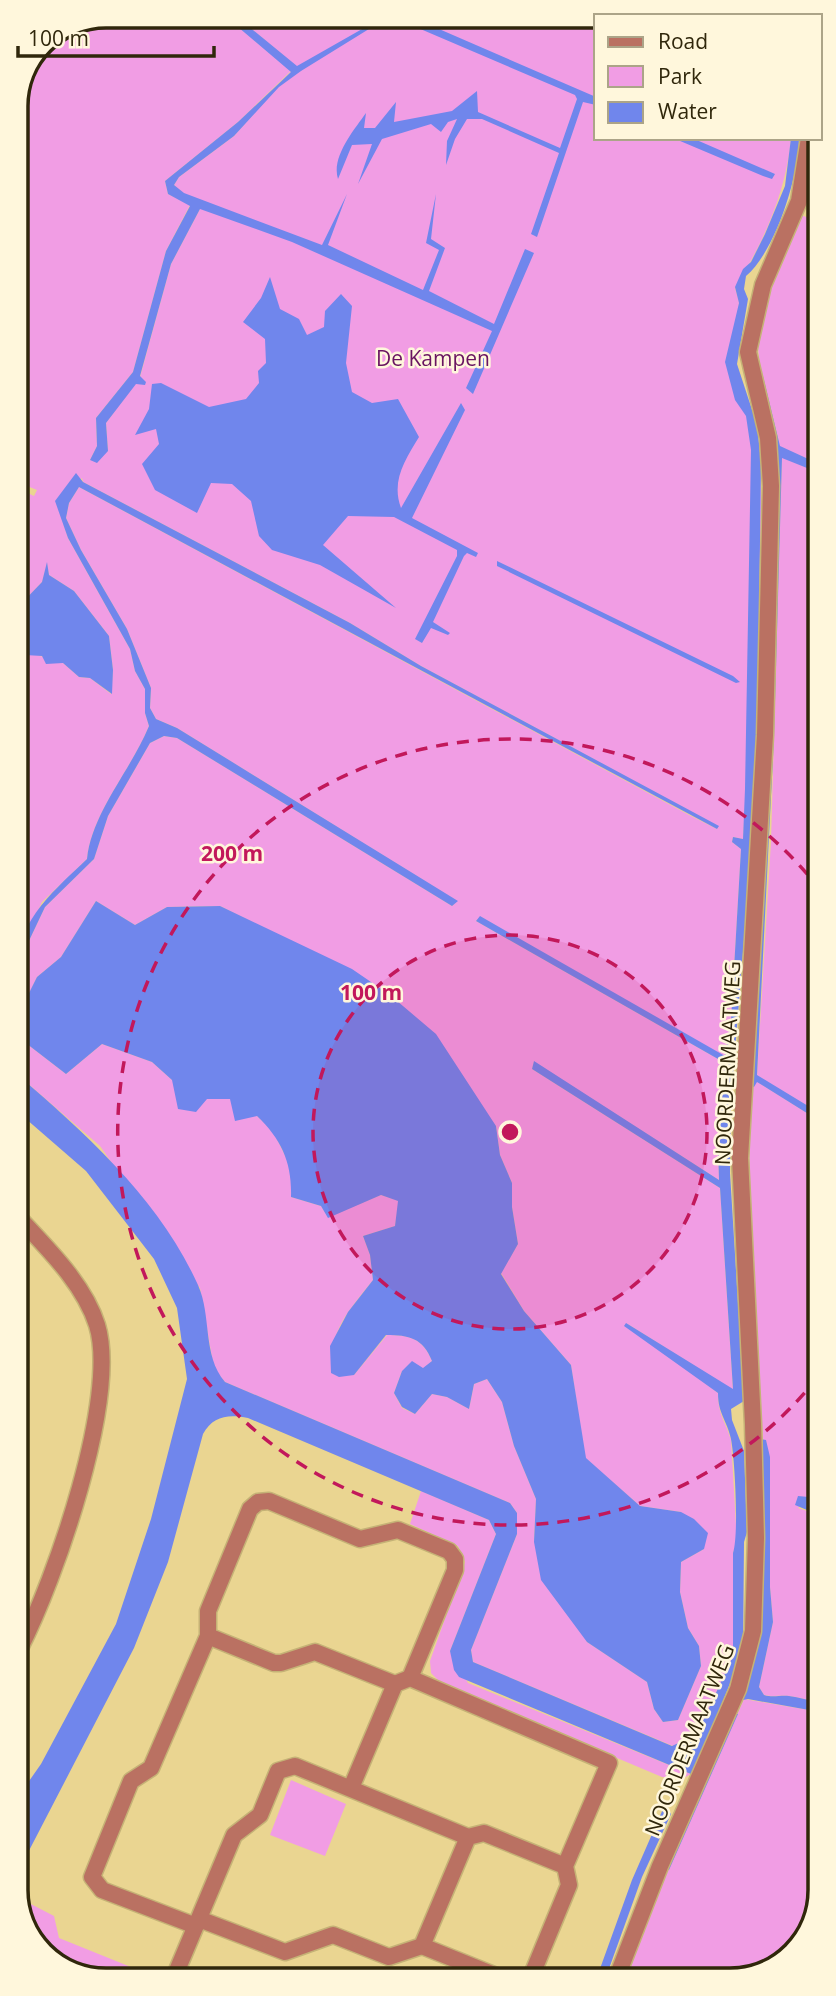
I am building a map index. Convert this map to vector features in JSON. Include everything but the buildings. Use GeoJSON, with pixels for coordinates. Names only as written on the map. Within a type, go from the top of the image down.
{"type":"FeatureCollection","features":[{"type":"Feature","properties":{"kind":"street","name":"NOORDERMAATWEG"},"geometry":{"type":"LineString","coordinates":[[620,1968],[660,1866],[738,1689],[753,1631],[756,1538],[753,1424],[740,1158],[762,808],[771,486],[768,438],[748,352],[763,285],[799,201],[808,144]]}},
{"type":"Feature","properties":{"kind":"street"},"geometry":{"type":"LineString","coordinates":[[28,1228],[73,1280],[88,1304],[97,1325],[104,1360],[100,1398],[72,1514],[49,1583],[28,1630]]}},
{"type":"Feature","properties":{"kind":"street"},"geometry":{"type":"LineString","coordinates":[[351,1788],[455,1570],[452,1555],[398,1530],[360,1539],[269,1501],[258,1502],[250,1509],[208,1611],[208,1636],[151,1768],[131,1781],[93,1877],[102,1890],[285,1952],[334,1935],[389,1957],[422,1946],[477,1968]]}},
{"type":"Feature","properties":{"kind":"street"},"geometry":{"type":"LineString","coordinates":[[208,1636],[274,1662],[281,1663],[315,1652],[402,1681],[609,1763],[565,1866],[569,1885],[535,1968]]}},
{"type":"Feature","properties":{"kind":"street"},"geometry":{"type":"LineString","coordinates":[[178,1968],[234,1835],[260,1815],[278,1772],[286,1767],[295,1766],[468,1837],[484,1833],[565,1866]]}},
{"type":"Feature","properties":{"kind":"street"},"geometry":{"type":"LineString","coordinates":[[422,1946],[468,1837]]}},
{"type":"Feature","properties":{"kind":"green space","name":"De Kampen"},"geometry":{"type":"Polygon","coordinates":[[[106,28],[239,28],[291,71],[238,122],[165,181],[168,194],[190,205],[166,251],[133,372],[96,418],[97,446],[90,460],[108,451],[106,423],[140,377],[171,264],[200,209],[174,185],[179,177],[234,136],[296,66],[250,28],[594,28],[594,140],[791,140],[784,178],[772,216],[735,288],[739,302],[735,370],[760,470],[762,513],[743,839],[733,837],[732,842],[741,849],[731,1020],[725,1057],[481,917],[476,921],[725,1063],[718,1147],[719,1180],[534,1062],[532,1069],[720,1188],[733,1390],[626,1323],[718,1393],[721,1412],[731,1440],[737,1542],[733,1553],[733,1656],[697,1734],[673,1746],[473,1662],[471,1650],[517,1534],[517,1513],[510,1503],[225,1382],[214,1369],[200,1288],[100,1146],[28,1084],[28,1045],[66,1074],[102,1044],[152,1062],[172,1080],[207,1099],[230,1098],[257,1116],[273,1131],[292,1170],[291,1197],[321,1206],[328,1217],[381,1195],[399,1201],[395,1226],[363,1236],[370,1255],[373,1280],[348,1312],[337,1333],[331,1358],[331,1373],[354,1375],[387,1335],[395,1335],[409,1337],[420,1343],[432,1361],[423,1369],[402,1371],[394,1393],[402,1408],[415,1414],[432,1394],[447,1397],[469,1409],[474,1384],[487,1379],[502,1402],[514,1446],[536,1499],[534,1542],[587,1642],[647,1682],[654,1709],[663,1722],[678,1720],[701,1666],[699,1646],[688,1628],[680,1592],[681,1562],[704,1549],[681,1512],[640,1506],[585,1458],[571,1365],[524,1311],[501,1273],[518,1244],[512,1207],[512,1183],[500,1155],[496,1126],[274,933],[220,906],[167,907],[135,925],[96,901],[61,957],[37,977],[28,995],[28,943],[45,907],[94,859],[108,816],[150,743],[164,736],[177,738],[452,906],[457,901],[177,728],[156,719],[150,708],[151,688],[127,629],[81,550],[66,518],[69,503],[79,487],[691,816],[717,829],[718,826],[421,666],[350,623],[83,482],[82,478],[56,501],[68,538],[130,649],[135,671],[145,689],[145,713],[149,726],[96,825],[87,859],[42,902],[28,932],[28,655],[63,663],[79,677],[90,678],[111,694],[113,670],[109,636],[74,591],[49,575],[47,564],[42,582],[28,597],[28,493],[34,496],[37,490],[28,486],[28,101],[36,72],[44,59],[67,38],[81,32],[106,28]]]}},
{"type":"Feature","properties":{"kind":"green space"},"geometry":{"type":"Polygon","coordinates":[[[801,215],[808,218],[808,459],[780,447],[761,372],[758,347],[761,313],[779,262],[801,215]]]}},
{"type":"Feature","properties":{"kind":"green space"},"geometry":{"type":"Polygon","coordinates":[[[782,457],[808,468],[808,1106],[757,1076],[771,841],[782,457]]]}},
{"type":"Feature","properties":{"kind":"green space"},"geometry":{"type":"Polygon","coordinates":[[[756,1081],[808,1114],[808,1500],[798,1508],[808,1511],[808,1700],[764,1695],[759,1687],[773,1622],[770,1587],[770,1467],[766,1441],[763,1439],[750,1219],[752,1087],[756,1081]]]}},
{"type":"Feature","properties":{"kind":"green space"},"geometry":{"type":"Polygon","coordinates":[[[421,1491],[489,1520],[496,1534],[450,1651],[468,1683],[691,1774],[682,1779],[662,1777],[442,1684],[431,1673],[430,1661],[465,1562],[458,1546],[410,1524],[421,1491]]]}},
{"type":"Feature","properties":{"kind":"green space"},"geometry":{"type":"Polygon","coordinates":[[[744,1699],[808,1710],[808,1890],[802,1920],[785,1945],[764,1960],[740,1967],[629,1968],[676,1850],[744,1699]]]}},
{"type":"Feature","properties":{"kind":"green space"},"geometry":{"type":"Polygon","coordinates":[[[291,1780],[346,1804],[325,1856],[270,1835],[291,1780]]]}},
{"type":"Feature","properties":{"kind":"green space"},"geometry":{"type":"Polygon","coordinates":[[[30,1903],[54,1916],[59,1938],[133,1968],[91,1967],[67,1958],[41,1933],[30,1903]]]}},
{"type":"Feature","properties":{"kind":"water"},"geometry":{"type":"Polygon","coordinates":[[[239,28],[251,28],[297,66],[364,28],[371,28],[279,87],[234,136],[179,177],[174,185],[184,193],[322,245],[347,194],[328,245],[423,290],[439,250],[426,243],[436,194],[431,239],[445,248],[429,291],[494,324],[525,249],[534,253],[473,394],[466,388],[492,331],[292,242],[200,209],[171,264],[140,376],[146,382],[145,385],[136,384],[106,423],[108,451],[97,463],[90,460],[97,446],[96,418],[133,372],[166,251],[190,206],[168,194],[165,181],[238,122],[291,72],[239,28]]]}},
{"type":"Feature","properties":{"kind":"water"},"geometry":{"type":"Polygon","coordinates":[[[418,28],[437,28],[594,96],[594,105],[583,102],[537,237],[531,234],[559,153],[482,119],[467,119],[455,139],[446,165],[447,141],[457,119],[448,122],[441,132],[431,124],[382,139],[358,184],[372,144],[352,145],[338,179],[341,153],[366,113],[364,128],[375,128],[396,102],[394,122],[452,111],[477,91],[478,112],[560,148],[577,99],[575,95],[418,28]]]}},
{"type":"Feature","properties":{"kind":"water"},"geometry":{"type":"Polygon","coordinates":[[[678,140],[697,140],[775,174],[772,179],[678,140]]]}},
{"type":"Feature","properties":{"kind":"water"},"geometry":{"type":"Polygon","coordinates":[[[791,140],[799,140],[795,172],[776,232],[757,265],[746,276],[744,289],[748,299],[737,364],[757,425],[761,462],[757,778],[731,1101],[730,1173],[744,1401],[731,1409],[732,1420],[744,1451],[747,1532],[744,1542],[743,1651],[700,1758],[691,1774],[459,1677],[454,1670],[450,1651],[496,1534],[489,1520],[248,1418],[234,1416],[216,1420],[203,1434],[168,1562],[134,1648],[28,1853],[28,1783],[41,1764],[116,1624],[151,1519],[187,1379],[177,1308],[154,1259],[86,1171],[28,1121],[28,1084],[120,1171],[163,1224],[198,1285],[205,1309],[213,1360],[225,1382],[510,1503],[517,1513],[517,1534],[471,1650],[473,1662],[672,1746],[697,1734],[733,1656],[735,1480],[731,1439],[719,1406],[718,1393],[624,1326],[626,1323],[733,1389],[720,1188],[532,1069],[534,1061],[719,1180],[718,1147],[725,1063],[476,921],[480,916],[725,1056],[731,1020],[741,849],[732,842],[733,837],[743,839],[751,450],[746,416],[735,400],[725,362],[739,303],[735,287],[765,234],[785,186],[791,140]]]}},
{"type":"Feature","properties":{"kind":"water"},"geometry":{"type":"Polygon","coordinates":[[[270,277],[280,309],[299,319],[307,335],[324,327],[325,311],[341,294],[352,306],[346,363],[352,392],[372,403],[398,399],[419,437],[401,471],[398,498],[401,508],[461,403],[465,410],[412,518],[478,553],[476,557],[467,553],[464,556],[433,622],[450,633],[448,635],[431,628],[422,643],[415,639],[457,556],[457,550],[394,517],[348,516],[323,545],[396,608],[320,565],[272,550],[259,536],[251,501],[232,484],[211,483],[197,513],[155,490],[142,464],[159,444],[156,429],[135,435],[149,409],[152,384],[161,383],[209,407],[246,399],[259,383],[258,371],[266,363],[265,339],[243,322],[261,298],[270,277]]]}},
{"type":"Feature","properties":{"kind":"water"},"geometry":{"type":"Polygon","coordinates":[[[762,372],[780,446],[808,459],[808,468],[782,458],[774,737],[757,1075],[808,1106],[808,1114],[757,1082],[754,1087],[750,1086],[773,428],[762,372]]]}},
{"type":"Feature","properties":{"kind":"water"},"geometry":{"type":"Polygon","coordinates":[[[76,473],[83,482],[350,623],[421,666],[719,826],[717,829],[79,487],[69,503],[66,518],[81,550],[127,629],[151,688],[150,708],[156,719],[177,728],[458,901],[452,906],[177,738],[164,736],[150,743],[108,816],[94,859],[45,907],[28,943],[28,927],[41,906],[87,859],[96,825],[149,726],[145,713],[145,689],[135,671],[130,649],[68,538],[55,501],[76,473]]]}},
{"type":"Feature","properties":{"kind":"water"},"geometry":{"type":"Polygon","coordinates":[[[497,561],[733,676],[740,682],[736,683],[497,566],[497,561]]]}},
{"type":"Feature","properties":{"kind":"water"},"geometry":{"type":"Polygon","coordinates":[[[47,562],[49,575],[74,591],[109,636],[113,670],[112,694],[90,678],[79,677],[63,663],[46,664],[42,656],[28,655],[28,597],[42,582],[47,562]]]}},
{"type":"Feature","properties":{"kind":"water"},"geometry":{"type":"Polygon","coordinates":[[[96,901],[135,925],[167,907],[220,906],[352,969],[390,995],[436,1034],[496,1126],[500,1155],[512,1183],[512,1207],[518,1244],[501,1274],[524,1311],[571,1365],[586,1458],[640,1506],[681,1512],[694,1519],[708,1533],[704,1549],[681,1562],[680,1592],[688,1628],[699,1646],[701,1666],[678,1720],[663,1722],[654,1709],[647,1682],[587,1642],[541,1580],[534,1542],[536,1499],[514,1446],[502,1402],[487,1379],[474,1384],[469,1409],[447,1397],[432,1394],[415,1414],[402,1407],[394,1393],[402,1371],[412,1361],[423,1368],[432,1361],[420,1343],[408,1337],[394,1335],[386,1335],[354,1375],[339,1377],[331,1373],[330,1346],[348,1312],[373,1280],[370,1255],[363,1236],[395,1226],[398,1201],[381,1195],[328,1218],[321,1206],[291,1197],[290,1173],[284,1153],[273,1134],[257,1116],[235,1121],[230,1099],[207,1099],[196,1112],[178,1109],[172,1080],[152,1062],[102,1044],[66,1074],[28,1045],[28,995],[37,977],[61,957],[96,901]]]}},
{"type":"Feature","properties":{"kind":"water"},"geometry":{"type":"Polygon","coordinates":[[[761,1439],[766,1440],[770,1457],[770,1587],[773,1622],[759,1687],[767,1696],[808,1700],[808,1710],[748,1699],[739,1705],[760,1636],[764,1515],[761,1439]]]}},
{"type":"Feature","properties":{"kind":"water"},"geometry":{"type":"Polygon","coordinates":[[[798,1496],[808,1497],[808,1510],[795,1505],[798,1496]]]}},
{"type":"Feature","properties":{"kind":"water"},"geometry":{"type":"Polygon","coordinates":[[[735,1713],[738,1714],[669,1870],[666,1869],[735,1713]]]}},
{"type":"Feature","properties":{"kind":"water"},"geometry":{"type":"Polygon","coordinates":[[[663,1809],[668,1809],[671,1814],[642,1877],[609,1968],[600,1968],[632,1880],[663,1809]]]}}]}
